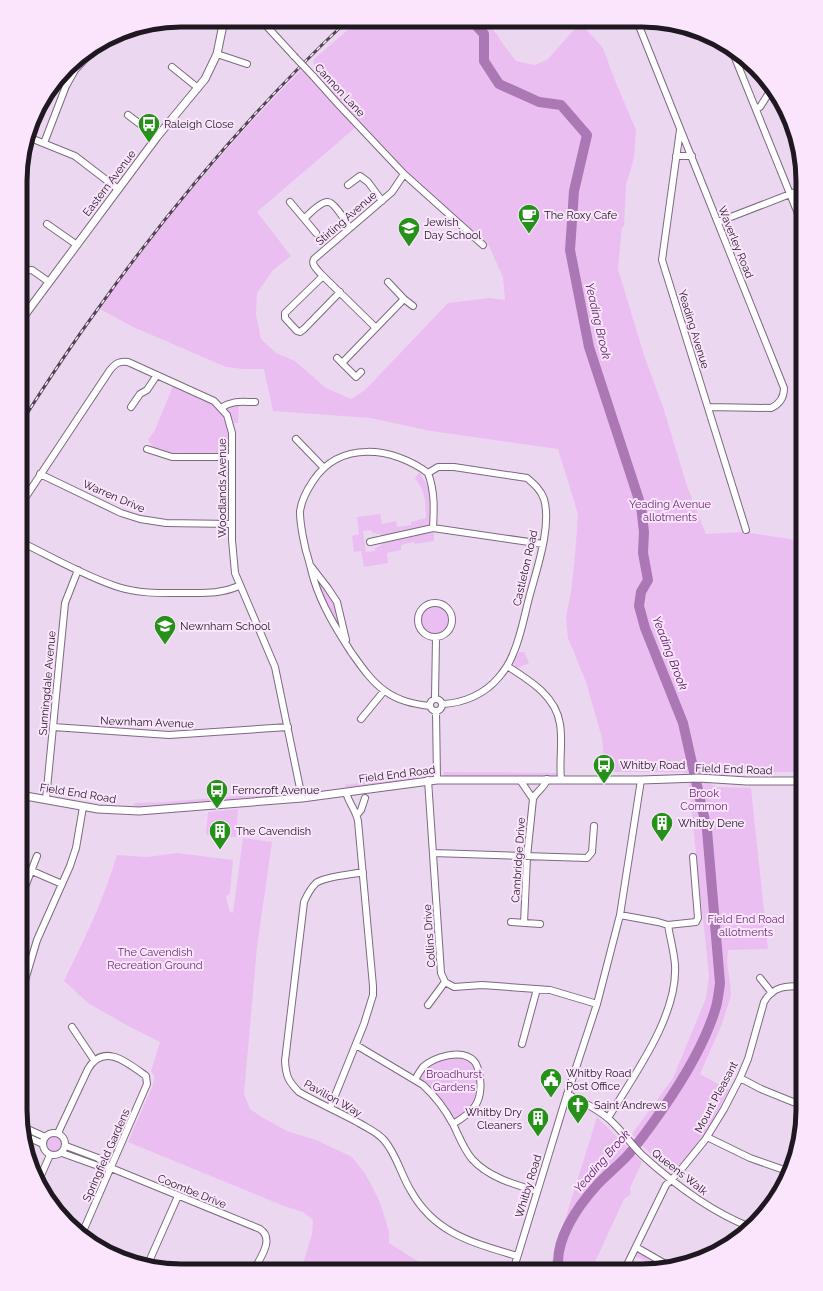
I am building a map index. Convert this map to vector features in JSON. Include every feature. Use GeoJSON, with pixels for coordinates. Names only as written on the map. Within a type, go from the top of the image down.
{"type":"FeatureCollection","features":[{"type":"Feature","properties":{"kind":"street","name":"Eastern Avenue"},"geometry":{"type":"LineString","coordinates":[[27,312],[157,137],[198,88],[210,70],[217,54],[223,27]]}},
{"type":"Feature","properties":{"kind":"street","name":"Cannon Lane"},"geometry":{"type":"LineString","coordinates":[[267,27],[404,174],[483,245]]}},
{"type":"Feature","properties":{"kind":"street","name":"Waverley Road"},"geometry":{"type":"LineString","coordinates":[[639,27],[784,388],[784,395],[781,400],[777,406],[771,408],[708,407]]}},
{"type":"Feature","properties":{"kind":"street"},"geometry":{"type":"LineString","coordinates":[[217,54],[247,64]]}},
{"type":"Feature","properties":{"kind":"street"},"geometry":{"type":"LineString","coordinates":[[735,59],[796,209]]}},
{"type":"Feature","properties":{"kind":"street"},"geometry":{"type":"LineString","coordinates":[[44,143],[66,86],[75,70],[81,64]]}},
{"type":"Feature","properties":{"kind":"street"},"geometry":{"type":"LineString","coordinates":[[172,67],[198,88]]}},
{"type":"Feature","properties":{"kind":"street"},"geometry":{"type":"LineString","coordinates":[[756,108],[760,107],[769,93]]}},
{"type":"Feature","properties":{"kind":"street"},"geometry":{"type":"LineString","coordinates":[[128,115],[157,137]]}},
{"type":"Feature","properties":{"kind":"street","name":"Yeading Avenue"},"geometry":{"type":"LineString","coordinates":[[680,130],[662,260],[746,530]]}},
{"type":"Feature","properties":{"kind":"street"},"geometry":{"type":"LineString","coordinates":[[33,139],[75,156],[118,189]]}},
{"type":"Feature","properties":{"kind":"street"},"geometry":{"type":"LineString","coordinates":[[676,156],[692,156]]}},
{"type":"Feature","properties":{"kind":"street","name":"Stirling Avenue"},"geometry":{"type":"LineString","coordinates":[[376,328],[323,276],[313,262],[314,259],[392,192],[404,174]]}},
{"type":"Feature","properties":{"kind":"street"},"geometry":{"type":"LineString","coordinates":[[348,185],[360,176],[368,182],[382,201]]}},
{"type":"Feature","properties":{"kind":"street"},"geometry":{"type":"LineString","coordinates":[[718,222],[796,192]]}},
{"type":"Feature","properties":{"kind":"street"},"geometry":{"type":"LineString","coordinates":[[290,202],[316,234]]}},
{"type":"Feature","properties":{"kind":"street"},"geometry":{"type":"LineString","coordinates":[[304,218],[323,203],[328,202],[332,203],[350,228]]}},
{"type":"Feature","properties":{"kind":"street"},"geometry":{"type":"LineString","coordinates":[[47,224],[77,245]]}},
{"type":"Feature","properties":{"kind":"street"},"geometry":{"type":"LineString","coordinates":[[27,270],[32,270],[50,282]]}},
{"type":"Feature","properties":{"kind":"street"},"geometry":{"type":"LineString","coordinates":[[323,276],[285,313],[285,318],[296,330],[300,332],[304,329],[340,292]]}},
{"type":"Feature","properties":{"kind":"street"},"geometry":{"type":"LineString","coordinates":[[388,282],[413,306]]}},
{"type":"Feature","properties":{"kind":"street"},"geometry":{"type":"LineString","coordinates":[[361,372],[356,377],[340,360],[376,328],[404,299]]}},
{"type":"Feature","properties":{"kind":"street","name":"Woodlands Avenue"},"geometry":{"type":"LineString","coordinates":[[27,495],[116,363],[128,362],[214,401],[221,408],[230,424],[232,433],[231,524],[234,573],[258,624],[275,667],[302,798]]}},
{"type":"Feature","properties":{"kind":"street"},"geometry":{"type":"LineString","coordinates":[[131,407],[140,394],[146,390],[157,375]]}},
{"type":"Feature","properties":{"kind":"street"},"geometry":{"type":"LineString","coordinates":[[221,408],[228,403],[255,402]]}},
{"type":"Feature","properties":{"kind":"street"},"geometry":{"type":"LineString","coordinates":[[296,439],[324,468]]}},
{"type":"Feature","properties":{"kind":"street"},"geometry":{"type":"LineString","coordinates":[[147,449],[172,457],[231,457]]}},
{"type":"Feature","properties":{"kind":"street"},"geometry":{"type":"LineString","coordinates":[[433,528],[434,498],[432,484],[428,473],[406,460],[381,452],[355,452],[336,460],[324,468],[308,489],[300,511],[303,538],[314,581],[340,635],[371,679],[384,691],[404,702],[430,706],[432,710],[436,711]]}},
{"type":"Feature","properties":{"kind":"street","name":"Castleton Road"},"geometry":{"type":"LineString","coordinates":[[428,473],[438,467],[454,467],[527,478],[541,493],[546,512],[543,544],[518,642],[507,666],[490,686],[478,694],[464,701],[452,704],[443,704]]}},
{"type":"Feature","properties":{"kind":"street","name":"Warren Drive"},"geometry":{"type":"LineString","coordinates":[[40,474],[121,513],[151,522],[231,524]]}},
{"type":"Feature","properties":{"kind":"street"},"geometry":{"type":"LineString","coordinates":[[370,542],[433,528],[543,544]]}},
{"type":"Feature","properties":{"kind":"street"},"geometry":{"type":"LineString","coordinates":[[27,545],[78,570],[119,587],[144,592],[216,593],[228,591],[239,586]]}},
{"type":"Feature","properties":{"kind":"street"},"geometry":{"type":"LineString","coordinates":[[310,564],[338,602],[346,639],[351,651]]}},
{"type":"Feature","properties":{"kind":"street","name":"Sunningdale Avenue"},"geometry":{"type":"LineString","coordinates":[[46,799],[65,603],[78,570]]}},
{"type":"Feature","properties":{"kind":"street"},"geometry":{"type":"LineString","coordinates":[[434,603],[444,605],[449,609],[453,620],[450,630],[446,634],[436,638],[424,634],[419,626],[418,620],[422,610],[426,606],[434,603]]}},
{"type":"Feature","properties":{"kind":"street"},"geometry":{"type":"LineString","coordinates":[[430,706],[431,701],[435,698],[436,638]]}},
{"type":"Feature","properties":{"kind":"street"},"geometry":{"type":"LineString","coordinates":[[507,666],[544,692],[557,713],[560,724],[561,780]]}},
{"type":"Feature","properties":{"kind":"street"},"geometry":{"type":"LineString","coordinates":[[361,719],[384,691]]}},
{"type":"Feature","properties":{"kind":"street"},"geometry":{"type":"LineString","coordinates":[[435,698],[441,700],[443,704],[441,709],[436,711]]}},
{"type":"Feature","properties":{"kind":"street"},"geometry":{"type":"LineString","coordinates":[[436,711],[437,780]]}},
{"type":"Feature","properties":{"kind":"street","name":"Newnham Avenue"},"geometry":{"type":"LineString","coordinates":[[54,727],[169,735],[288,727]]}},
{"type":"Feature","properties":{"kind":"street"},"geometry":{"type":"LineString","coordinates":[[520,780],[533,799],[546,784],[547,779]]}},
{"type":"Feature","properties":{"kind":"street","name":"Field End Road"},"geometry":{"type":"LineString","coordinates":[[27,796],[83,807],[139,811],[302,798],[428,780],[696,779],[796,781]]}},
{"type":"Feature","properties":{"kind":"street","name":"Collins Drive"},"geometry":{"type":"LineString","coordinates":[[428,780],[441,973],[445,982]]}},
{"type":"Feature","properties":{"kind":"street","name":"Whitby Road"},"geometry":{"type":"LineString","coordinates":[[515,1264],[567,1094],[597,1004],[620,915],[640,780]]}},
{"type":"Feature","properties":{"kind":"street"},"geometry":{"type":"LineString","coordinates":[[330,1108],[356,1045],[370,1005],[373,991],[357,815],[346,792]]}},
{"type":"Feature","properties":{"kind":"street"},"geometry":{"type":"LineString","coordinates":[[357,815],[361,810],[365,798]]}},
{"type":"Feature","properties":{"kind":"street","name":"Cambridge Drive"},"geometry":{"type":"LineString","coordinates":[[524,923],[527,857],[533,799]]}},
{"type":"Feature","properties":{"kind":"street"},"geometry":{"type":"LineString","coordinates":[[27,972],[45,920],[70,866],[76,848],[83,807]]}},
{"type":"Feature","properties":{"kind":"street"},"geometry":{"type":"LineString","coordinates":[[433,853],[587,858],[592,852],[594,826]]}},
{"type":"Feature","properties":{"kind":"street"},"geometry":{"type":"LineString","coordinates":[[27,882],[37,856]]}},
{"type":"Feature","properties":{"kind":"street"},"geometry":{"type":"LineString","coordinates":[[620,915],[668,925],[696,922],[698,918],[693,856]]}},
{"type":"Feature","properties":{"kind":"street"},"geometry":{"type":"LineString","coordinates":[[32,871],[62,884]]}},
{"type":"Feature","properties":{"kind":"street","name":"Pavilion Way"},"geometry":{"type":"LineString","coordinates":[[363,872],[317,882],[308,892],[304,902],[285,1061],[286,1073],[290,1083],[299,1092],[372,1130],[383,1140],[393,1153],[406,1182],[420,1205],[445,1230],[462,1238],[517,1256]]}},
{"type":"Feature","properties":{"kind":"street"},"geometry":{"type":"LineString","coordinates":[[511,922],[540,924]]}},
{"type":"Feature","properties":{"kind":"street"},"geometry":{"type":"LineString","coordinates":[[608,1118],[651,1048],[669,1007],[674,981],[675,965],[668,925]]}},
{"type":"Feature","properties":{"kind":"street"},"geometry":{"type":"LineString","coordinates":[[760,978],[772,993],[781,987],[796,986]]}},
{"type":"Feature","properties":{"kind":"street"},"geometry":{"type":"LineString","coordinates":[[428,1005],[445,982],[454,987],[482,985],[550,990],[597,1004]]}},
{"type":"Feature","properties":{"kind":"street"},"geometry":{"type":"LineString","coordinates":[[522,1044],[537,989]]}},
{"type":"Feature","properties":{"kind":"street","name":"Mount Pleasant"},"geometry":{"type":"LineString","coordinates":[[628,1264],[666,1185],[679,1172],[707,1137],[740,1078],[751,1048],[764,1002],[772,993]]}},
{"type":"Feature","properties":{"kind":"street"},"geometry":{"type":"LineString","coordinates":[[58,1133],[88,1069],[94,1060],[72,1027]]}},
{"type":"Feature","properties":{"kind":"street"},"geometry":{"type":"LineString","coordinates":[[356,1045],[423,1085],[442,1106],[466,1150],[480,1167],[502,1180],[537,1191]]}},
{"type":"Feature","properties":{"kind":"street"},"geometry":{"type":"LineString","coordinates":[[415,1080],[423,1068],[432,1061],[441,1058],[460,1055],[468,1056],[474,1061],[478,1068],[480,1078],[479,1101],[472,1111],[453,1124]]}},
{"type":"Feature","properties":{"kind":"street","name":"Springfield Gardens"},"geometry":{"type":"LineString","coordinates":[[84,1230],[148,1081],[146,1076],[118,1057],[109,1056],[94,1060]]}},
{"type":"Feature","properties":{"kind":"street"},"geometry":{"type":"LineString","coordinates":[[740,1078],[761,1089],[796,1103]]}},
{"type":"Feature","properties":{"kind":"street","name":"Queens Walk"},"geometry":{"type":"LineString","coordinates":[[567,1094],[608,1118],[637,1150],[670,1180],[706,1205],[734,1221],[745,1225]]}},
{"type":"Feature","properties":{"kind":"street"},"geometry":{"type":"LineString","coordinates":[[28,1129],[45,1137]]}},
{"type":"Feature","properties":{"kind":"street"},"geometry":{"type":"LineString","coordinates":[[41,1174],[50,1155],[45,1151],[43,1144],[45,1137],[51,1133],[58,1133],[64,1138],[66,1146],[62,1153]]}},
{"type":"Feature","properties":{"kind":"street"},"geometry":{"type":"LineString","coordinates":[[707,1137],[750,1158],[784,1170]]}},
{"type":"Feature","properties":{"kind":"street"},"geometry":{"type":"LineString","coordinates":[[30,1138],[43,1144]]}},
{"type":"Feature","properties":{"kind":"street","name":"Coombe Drive"},"geometry":{"type":"LineString","coordinates":[[66,1146],[98,1158],[111,1168],[260,1229],[266,1234],[267,1237],[266,1244],[257,1264]]}},
{"type":"Feature","properties":{"kind":"street","name":"Coombe Drive"},"geometry":{"type":"LineString","coordinates":[[50,1155],[57,1156],[62,1153],[101,1167],[111,1168]]}},
{"type":"Feature","properties":{"kind":"street"},"geometry":{"type":"LineString","coordinates":[[149,1261],[178,1196]]}},
{"type":"Feature","properties":{"kind":"street"},"geometry":{"type":"LineString","coordinates":[[636,1247],[663,1263]]}},
{"type":"Feature","properties":{"kind":"green space","name":"Yeading Avenue allotments"},"geometry":{"type":"Polygon","coordinates":[[[351,27],[490,27],[516,61],[534,65],[547,60],[576,27],[584,27],[603,48],[636,130],[634,158],[626,185],[624,227],[622,227],[618,269],[643,352],[664,410],[687,486],[706,534],[745,532],[796,540],[796,772],[730,772],[730,775],[683,772],[605,772],[602,738],[586,682],[568,638],[566,617],[571,592],[578,514],[558,449],[431,431],[370,418],[273,411],[264,369],[226,367],[131,326],[100,309],[123,277],[196,184],[248,125],[303,68],[356,127],[257,212],[291,256],[273,270],[257,293],[256,315],[261,339],[276,353],[295,361],[326,388],[351,399],[365,390],[448,303],[489,298],[505,300],[503,277],[488,244],[407,171],[320,79],[319,71],[313,63],[314,59],[351,27]]]}},
{"type":"Feature","properties":{"kind":"green space"},"geometry":{"type":"Polygon","coordinates":[[[173,386],[207,401],[215,406],[221,413],[226,423],[228,435],[229,450],[225,454],[174,455],[154,448],[148,440],[155,430],[173,386]]]}},
{"type":"Feature","properties":{"kind":"green space"},"geometry":{"type":"Polygon","coordinates":[[[239,404],[238,423],[234,423],[227,408],[231,405],[239,404]]]}},
{"type":"Feature","properties":{"kind":"green space"},"geometry":{"type":"Polygon","coordinates":[[[419,472],[429,491],[430,525],[414,531],[383,536],[373,533],[371,530],[363,531],[366,552],[375,551],[375,548],[384,542],[434,532],[434,541],[415,544],[414,542],[401,545],[401,550],[387,553],[388,563],[364,567],[361,551],[354,552],[352,536],[359,534],[357,517],[380,514],[382,524],[396,521],[397,527],[411,525],[411,522],[426,518],[423,493],[415,479],[419,472]]]}},
{"type":"Feature","properties":{"kind":"green space"},"geometry":{"type":"Polygon","coordinates":[[[315,576],[335,602],[341,628],[340,631],[317,585],[315,576]]]}},
{"type":"Feature","properties":{"kind":"green space"},"geometry":{"type":"Polygon","coordinates":[[[435,607],[444,611],[448,620],[444,629],[435,633],[426,629],[422,620],[426,611],[435,607]]]}},
{"type":"Feature","properties":{"kind":"green space"},"geometry":{"type":"Polygon","coordinates":[[[519,652],[524,652],[529,663],[518,668],[515,666],[514,662],[519,652]]]}},
{"type":"Feature","properties":{"kind":"green space"},"geometry":{"type":"Polygon","coordinates":[[[443,772],[558,773],[558,776],[444,776],[443,772]]]}},
{"type":"Feature","properties":{"kind":"green space"},"geometry":{"type":"Polygon","coordinates":[[[432,773],[432,777],[345,788],[345,785],[432,773]]]}},
{"type":"Feature","properties":{"kind":"green space"},"geometry":{"type":"Polygon","coordinates":[[[688,778],[699,778],[716,787],[751,788],[768,949],[728,950],[727,962],[731,995],[722,1024],[700,1074],[729,1090],[706,1132],[677,1169],[670,1171],[640,1144],[632,1134],[673,1078],[706,998],[709,976],[688,778]]]}},
{"type":"Feature","properties":{"kind":"green space"},"geometry":{"type":"Polygon","coordinates":[[[269,793],[273,794],[274,797],[133,808],[134,803],[166,802],[269,793]]]}},
{"type":"Feature","properties":{"kind":"green space"},"geometry":{"type":"Polygon","coordinates":[[[238,809],[236,837],[206,835],[208,812],[238,809]]]}},
{"type":"Feature","properties":{"kind":"green space","name":"The Cavendish Recreation Ground"},"geometry":{"type":"Polygon","coordinates":[[[243,838],[272,842],[257,947],[244,1094],[250,1109],[260,1116],[287,1131],[316,1140],[352,1157],[364,1172],[381,1205],[389,1232],[389,1243],[422,1264],[303,1264],[312,1234],[313,1220],[303,1212],[284,1206],[128,1142],[152,1087],[155,1077],[151,1071],[160,1042],[88,1003],[64,981],[100,903],[117,855],[147,857],[177,853],[233,860],[230,893],[226,897],[230,912],[233,913],[243,838]]]}},
{"type":"Feature","properties":{"kind":"green space","name":"Broadhurst Gardens"},"geometry":{"type":"Polygon","coordinates":[[[461,1057],[469,1062],[476,1070],[476,1093],[471,1108],[462,1116],[456,1118],[449,1112],[442,1100],[421,1081],[422,1075],[429,1066],[441,1060],[461,1057]]]}},
{"type":"Feature","properties":{"kind":"green space"},"geometry":{"type":"Polygon","coordinates":[[[597,1117],[642,1162],[630,1188],[631,1194],[624,1199],[594,1264],[551,1264],[597,1117]]]}},
{"type":"Feature","properties":{"kind":"green space"},"geometry":{"type":"Polygon","coordinates":[[[55,1135],[61,1138],[64,1144],[61,1150],[55,1153],[49,1150],[46,1144],[49,1138],[55,1135]]]}},
{"type":"Feature","properties":{"kind":"green space"},"geometry":{"type":"Polygon","coordinates":[[[638,1252],[656,1264],[650,1264],[635,1256],[638,1252]]]}},
{"type":"Feature","properties":{"kind":"waterway","name":"Yeading Brook"},"geometry":{"type":"LineString","coordinates":[[478,27],[484,34],[484,61],[499,84],[539,102],[561,105],[587,135],[574,191],[570,250],[589,347],[641,506],[644,532],[643,553],[648,580],[641,592],[639,606],[645,628],[683,723],[707,830],[720,983],[718,998],[712,1020],[694,1059],[660,1113],[638,1143],[582,1203],[563,1236],[558,1264]]}},
{"type":"Feature","properties":{"kind":"railway"},"geometry":{"type":"LineString","coordinates":[[27,414],[87,324],[154,233],[247,123],[313,53],[341,27]]}},
{"type":"Feature","properties":{"kind":"place","name":"Raleigh Close"},"geometry":{"type":"Point","coordinates":[149,144]}},
{"type":"Feature","properties":{"kind":"place","name":"The Roxy Cafe"},"geometry":{"type":"Point","coordinates":[529,234]}},
{"type":"Feature","properties":{"kind":"place","name":"Jewish Day School"},"geometry":{"type":"Point","coordinates":[409,248]}},
{"type":"Feature","properties":{"kind":"place","name":"Newnham School"},"geometry":{"type":"Point","coordinates":[165,646]}},
{"type":"Feature","properties":{"kind":"place","name":"Whitby Road"},"geometry":{"type":"Point","coordinates":[604,784]}},
{"type":"Feature","properties":{"kind":"place","name":"Ferncroft Avenue"},"geometry":{"type":"Point","coordinates":[217,810]}},
{"type":"Feature","properties":{"kind":"place","name":"Whitby Dene"},"geometry":{"type":"Point","coordinates":[662,842]}},
{"type":"Feature","properties":{"kind":"place","name":"The Cavendish"},"geometry":{"type":"Point","coordinates":[220,850]}},
{"type":"Feature","properties":{"kind":"place","name":"Whitby Road Post Office"},"geometry":{"type":"Point","coordinates":[551,1098]}},
{"type":"Feature","properties":{"kind":"place","name":"Saint Andrews"},"geometry":{"type":"Point","coordinates":[578,1124]}},
{"type":"Feature","properties":{"kind":"place","name":"Whitby Dry Cleaners"},"geometry":{"type":"Point","coordinates":[538,1138]}},
{"type":"Feature","properties":{"kind":"park label","name":"Brook Common"},"geometry":{"type":"Point","coordinates":[704,799]}},
{"type":"Feature","properties":{"kind":"park label","name":"Field End Road allotments"},"geometry":{"type":"Point","coordinates":[746,925]}}]}
